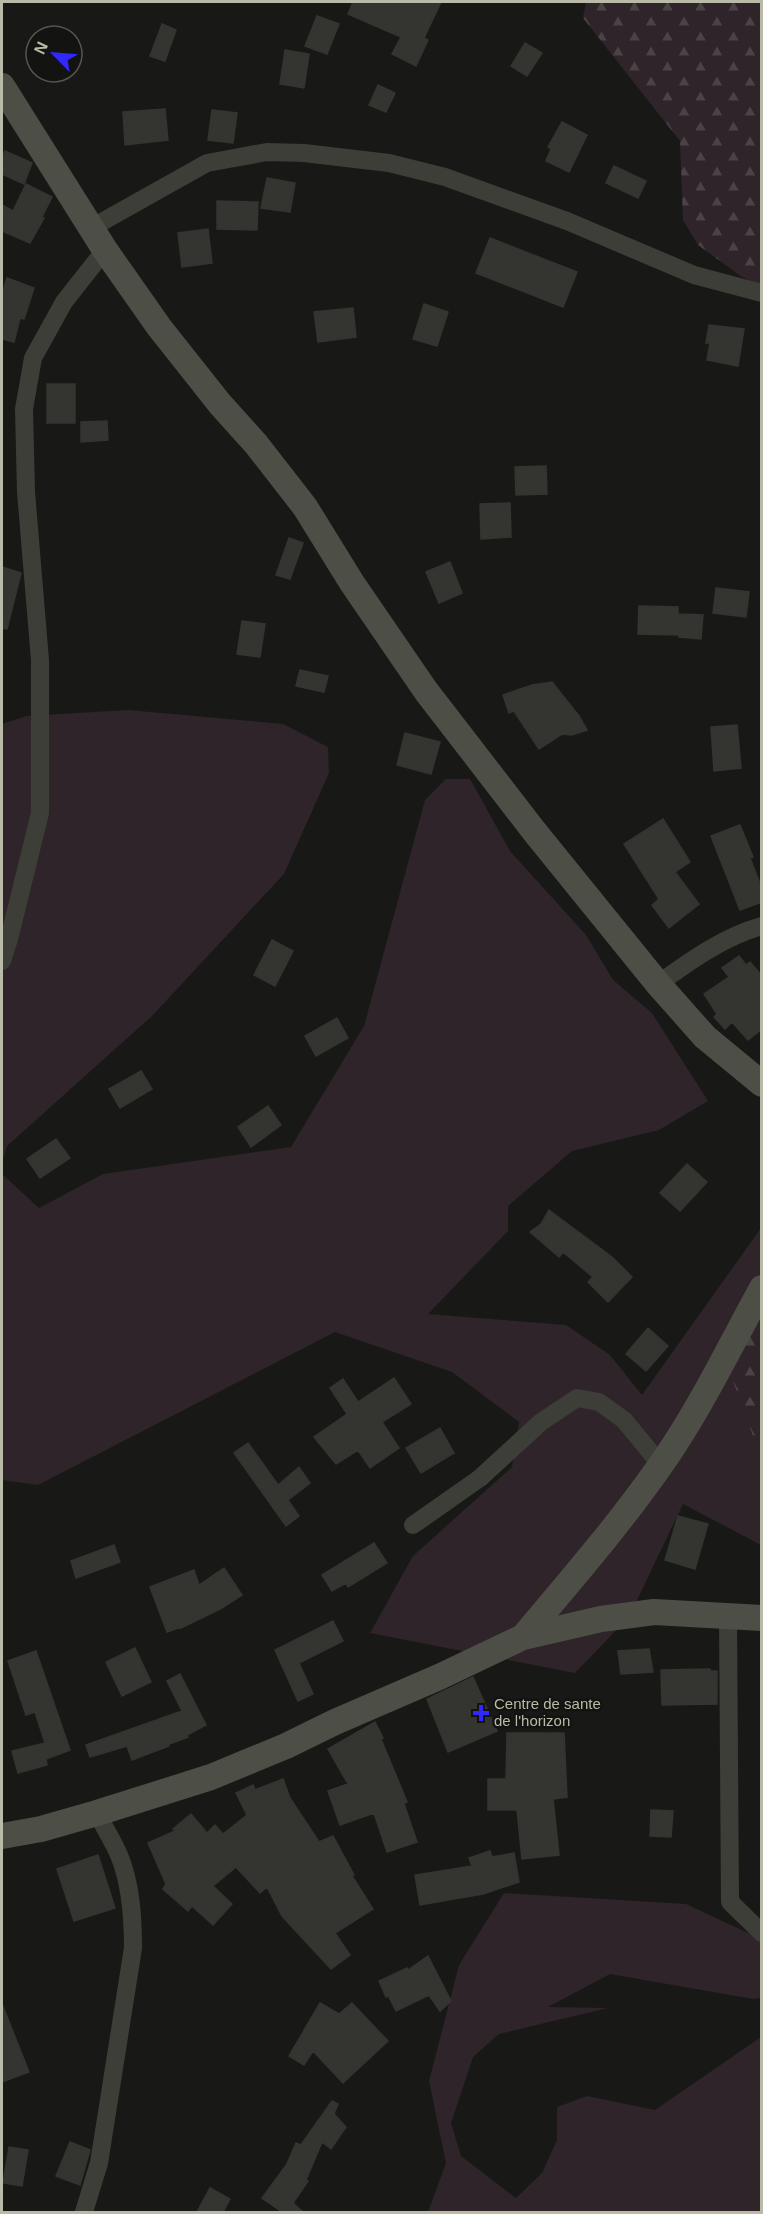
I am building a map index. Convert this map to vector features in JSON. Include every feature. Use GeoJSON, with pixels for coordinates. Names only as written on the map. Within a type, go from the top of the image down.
{"type":"FeatureCollection","features":[{"type":"Feature","properties":{"kind":"street"},"geometry":{"type":"LineString","coordinates":[[2,86],[105,250],[159,327],[305,507],[352,583],[426,691],[534,831],[658,984],[705,1037],[762,1084]]}},
{"type":"Feature","properties":{"kind":"street"},"geometry":{"type":"LineString","coordinates":[[91,228],[207,163],[267,152],[304,153],[389,163],[445,177],[567,221],[694,274],[762,293]]}},
{"type":"Feature","properties":{"kind":"street"},"geometry":{"type":"LineString","coordinates":[[2,961],[40,813],[40,660],[26,492],[24,409],[33,358],[64,302],[105,250]]}},
{"type":"Feature","properties":{"kind":"street"},"geometry":{"type":"LineString","coordinates":[[658,984],[700,954],[744,931],[762,926]]}},
{"type":"Feature","properties":{"kind":"street"},"geometry":{"type":"LineString","coordinates":[[523,1636],[612,1532],[662,1465],[762,1288]]}},
{"type":"Feature","properties":{"kind":"street"},"geometry":{"type":"LineString","coordinates":[[413,1525],[480,1478],[541,1422],[577,1398],[599,1402],[624,1420],[662,1465]]}},
{"type":"Feature","properties":{"kind":"street"},"geometry":{"type":"LineString","coordinates":[[2,1836],[41,1829],[97,1814],[211,1777],[439,1677],[523,1636],[601,1619],[654,1612],[762,1618]]}},
{"type":"Feature","properties":{"kind":"street"},"geometry":{"type":"LineString","coordinates":[[728,1616],[730,1902],[762,1933]]}},
{"type":"Feature","properties":{"kind":"street"},"geometry":{"type":"LineString","coordinates":[[84,2212],[99,2163],[133,1948],[133,1912],[120,1857],[97,1814]]}},
{"type":"Feature","properties":{"kind":"green space"},"geometry":{"type":"Polygon","coordinates":[[[586,2],[761,2],[761,286],[742,277],[698,245],[683,220],[680,141],[583,18],[586,2]]]}},
{"type":"Feature","properties":{"kind":"green space"},"geometry":{"type":"Polygon","coordinates":[[[128,710],[283,724],[328,747],[329,773],[284,874],[152,1016],[7,1146],[2,1162],[2,724],[27,716],[128,710]]]}},
{"type":"Feature","properties":{"kind":"green space"},"geometry":{"type":"Polygon","coordinates":[[[446,779],[470,779],[510,851],[586,935],[613,980],[652,1013],[708,1101],[659,1130],[572,1151],[508,1206],[508,1231],[428,1314],[566,1325],[610,1355],[642,1395],[761,1228],[761,1545],[683,1504],[629,1617],[575,1673],[370,1633],[413,1556],[512,1467],[519,1422],[452,1372],[335,1332],[38,1485],[2,1480],[2,1174],[39,1208],[103,1174],[291,1147],[364,1026],[425,800],[446,779]]]}},
{"type":"Feature","properties":{"kind":"green space"},"geometry":{"type":"Polygon","coordinates":[[[761,1301],[761,1458],[729,1370],[761,1301]]]}},
{"type":"Feature","properties":{"kind":"green space"},"geometry":{"type":"Polygon","coordinates":[[[504,1893],[686,1904],[761,1939],[761,1998],[753,1999],[610,1974],[548,2007],[608,2008],[499,2034],[473,2057],[451,2123],[461,2156],[516,2198],[542,2173],[557,2140],[557,2107],[587,2096],[655,2110],[761,2037],[761,2212],[428,2212],[446,2163],[429,2081],[459,1965],[504,1893]]]}},
{"type":"Feature","properties":{"kind":"building"},"geometry":{"type":"Polygon","coordinates":[[[353,2],[441,2],[424,38],[428,40],[416,66],[392,54],[401,37],[348,14],[353,2]]]}},
{"type":"Feature","properties":{"kind":"building"},"geometry":{"type":"Polygon","coordinates":[[[317,16],[339,24],[327,54],[305,46],[317,16]]]}},
{"type":"Feature","properties":{"kind":"building"},"geometry":{"type":"Polygon","coordinates":[[[162,24],[176,30],[165,61],[150,56],[162,24]]]}},
{"type":"Feature","properties":{"kind":"building"},"geometry":{"type":"Polygon","coordinates":[[[525,43],[542,53],[527,76],[511,66],[525,43]]]}},
{"type":"Feature","properties":{"kind":"building"},"geometry":{"type":"Polygon","coordinates":[[[285,50],[309,54],[304,88],[280,84],[285,50]]]}},
{"type":"Feature","properties":{"kind":"building"},"geometry":{"type":"Polygon","coordinates":[[[378,85],[395,93],[386,112],[369,105],[378,85]]]}},
{"type":"Feature","properties":{"kind":"building"},"geometry":{"type":"Polygon","coordinates":[[[165,109],[168,140],[125,145],[123,112],[165,109]]]}},
{"type":"Feature","properties":{"kind":"building"},"geometry":{"type":"Polygon","coordinates":[[[212,110],[237,113],[233,143],[208,140],[212,110]]]}},
{"type":"Feature","properties":{"kind":"building"},"geometry":{"type":"Polygon","coordinates":[[[562,122],[587,135],[569,172],[546,161],[551,149],[548,147],[562,122]]]}},
{"type":"Feature","properties":{"kind":"building"},"geometry":{"type":"Polygon","coordinates":[[[5,151],[32,163],[24,184],[2,174],[2,159],[5,151]]]}},
{"type":"Feature","properties":{"kind":"building"},"geometry":{"type":"Polygon","coordinates":[[[614,166],[646,181],[638,198],[606,183],[614,166]]]}},
{"type":"Feature","properties":{"kind":"building"},"geometry":{"type":"Polygon","coordinates":[[[267,178],[295,183],[290,212],[261,208],[267,178]]]}},
{"type":"Feature","properties":{"kind":"building"},"geometry":{"type":"Polygon","coordinates":[[[26,184],[52,197],[42,217],[44,218],[30,243],[2,231],[2,205],[13,211],[26,184]]]}},
{"type":"Feature","properties":{"kind":"building"},"geometry":{"type":"Polygon","coordinates":[[[217,201],[258,202],[257,230],[217,229],[217,201]]]}},
{"type":"Feature","properties":{"kind":"building"},"geometry":{"type":"Polygon","coordinates":[[[208,229],[212,263],[182,267],[178,233],[208,229]]]}},
{"type":"Feature","properties":{"kind":"building"},"geometry":{"type":"Polygon","coordinates":[[[490,238],[577,272],[563,307],[476,273],[490,238]]]}},
{"type":"Feature","properties":{"kind":"building"},"geometry":{"type":"Polygon","coordinates":[[[7,278],[34,288],[24,319],[20,318],[14,342],[2,339],[2,294],[7,278]]]}},
{"type":"Feature","properties":{"kind":"building"},"geometry":{"type":"Polygon","coordinates":[[[424,304],[448,312],[437,346],[413,339],[424,304]]]}},
{"type":"Feature","properties":{"kind":"building"},"geometry":{"type":"Polygon","coordinates":[[[353,308],[356,337],[318,342],[314,312],[353,308]]]}},
{"type":"Feature","properties":{"kind":"building"},"geometry":{"type":"Polygon","coordinates":[[[709,325],[744,329],[738,366],[707,360],[710,343],[706,343],[709,325]]]}},
{"type":"Feature","properties":{"kind":"building"},"geometry":{"type":"Polygon","coordinates":[[[47,384],[75,384],[75,423],[47,423],[47,384]]]}},
{"type":"Feature","properties":{"kind":"building"},"geometry":{"type":"Polygon","coordinates":[[[107,421],[108,440],[81,442],[81,422],[107,421]]]}},
{"type":"Feature","properties":{"kind":"building"},"geometry":{"type":"Polygon","coordinates":[[[546,466],[547,494],[516,495],[515,467],[546,466]]]}},
{"type":"Feature","properties":{"kind":"building"},"geometry":{"type":"Polygon","coordinates":[[[510,503],[511,537],[481,539],[480,504],[510,503]]]}},
{"type":"Feature","properties":{"kind":"building"},"geometry":{"type":"Polygon","coordinates":[[[289,538],[303,543],[290,579],[276,575],[289,538]]]}},
{"type":"Feature","properties":{"kind":"building"},"geometry":{"type":"Polygon","coordinates":[[[450,562],[462,593],[439,603],[426,572],[450,562]]]}},
{"type":"Feature","properties":{"kind":"building"},"geometry":{"type":"Polygon","coordinates":[[[2,567],[21,573],[7,629],[2,628],[2,567]]]}},
{"type":"Feature","properties":{"kind":"building"},"geometry":{"type":"Polygon","coordinates":[[[716,588],[749,592],[746,617],[713,613],[716,588]]]}},
{"type":"Feature","properties":{"kind":"building"},"geometry":{"type":"Polygon","coordinates":[[[639,606],[678,607],[678,614],[703,615],[701,639],[679,637],[679,635],[638,634],[639,606]]]}},
{"type":"Feature","properties":{"kind":"building"},"geometry":{"type":"Polygon","coordinates":[[[242,621],[265,624],[260,657],[237,654],[242,621]]]}},
{"type":"Feature","properties":{"kind":"building"},"geometry":{"type":"Polygon","coordinates":[[[300,670],[328,676],[324,692],[296,686],[300,670]]]}},
{"type":"Feature","properties":{"kind":"building"},"geometry":{"type":"Polygon","coordinates":[[[552,682],[587,730],[572,735],[562,734],[539,749],[514,711],[509,713],[503,695],[532,685],[552,682]]]}},
{"type":"Feature","properties":{"kind":"building"},"geometry":{"type":"Polygon","coordinates":[[[737,725],[741,768],[714,771],[711,727],[737,725]]]}},
{"type":"Feature","properties":{"kind":"building"},"geometry":{"type":"Polygon","coordinates":[[[405,733],[440,742],[431,774],[397,765],[405,733]]]}},
{"type":"Feature","properties":{"kind":"building"},"geometry":{"type":"Polygon","coordinates":[[[663,819],[690,862],[675,872],[699,904],[669,928],[652,905],[659,899],[624,844],[663,819]]]}},
{"type":"Feature","properties":{"kind":"building"},"geometry":{"type":"Polygon","coordinates":[[[740,825],[753,857],[750,858],[762,889],[762,902],[740,910],[711,836],[740,825]]]}},
{"type":"Feature","properties":{"kind":"building"},"geometry":{"type":"Polygon","coordinates":[[[272,940],[293,951],[275,986],[254,975],[272,940]]]}},
{"type":"Feature","properties":{"kind":"building"},"geometry":{"type":"Polygon","coordinates":[[[739,956],[746,965],[750,962],[762,976],[762,1029],[748,1040],[732,1022],[725,1029],[714,1017],[717,1014],[704,994],[729,977],[722,968],[739,956]]]}},
{"type":"Feature","properties":{"kind":"building"},"geometry":{"type":"Polygon","coordinates":[[[337,1018],[348,1038],[316,1056],[305,1036],[337,1018]]]}},
{"type":"Feature","properties":{"kind":"building"},"geometry":{"type":"Polygon","coordinates":[[[141,1071],[152,1089],[120,1108],[109,1089],[141,1071]]]}},
{"type":"Feature","properties":{"kind":"building"},"geometry":{"type":"Polygon","coordinates":[[[268,1106],[281,1125],[251,1147],[238,1127],[268,1106]]]}},
{"type":"Feature","properties":{"kind":"building"},"geometry":{"type":"Polygon","coordinates":[[[56,1139],[70,1158],[40,1178],[27,1159],[56,1139]]]}},
{"type":"Feature","properties":{"kind":"building"},"geometry":{"type":"Polygon","coordinates":[[[687,1164],[707,1182],[680,1211],[660,1193],[687,1164]]]}},
{"type":"Feature","properties":{"kind":"building"},"geometry":{"type":"Polygon","coordinates":[[[549,1210],[612,1257],[632,1277],[608,1302],[588,1282],[593,1277],[563,1252],[559,1257],[530,1232],[541,1224],[549,1210]]]}},
{"type":"Feature","properties":{"kind":"building"},"geometry":{"type":"Polygon","coordinates":[[[648,1328],[668,1346],[646,1371],[626,1354],[648,1328]]]}},
{"type":"Feature","properties":{"kind":"building"},"geometry":{"type":"Polygon","coordinates":[[[394,1378],[411,1404],[382,1422],[399,1448],[370,1468],[358,1450],[336,1464],[314,1437],[347,1414],[330,1388],[343,1379],[358,1402],[394,1378]]]}},
{"type":"Feature","properties":{"kind":"building"},"geometry":{"type":"Polygon","coordinates":[[[440,1428],[454,1453],[421,1473],[406,1448],[440,1428]]]}},
{"type":"Feature","properties":{"kind":"building"},"geometry":{"type":"Polygon","coordinates":[[[248,1443],[278,1485],[299,1467],[310,1483],[288,1500],[299,1516],[286,1526],[234,1453],[248,1443]]]}},
{"type":"Feature","properties":{"kind":"building"},"geometry":{"type":"Polygon","coordinates":[[[678,1516],[708,1524],[695,1569],[665,1560],[678,1516]]]}},
{"type":"Feature","properties":{"kind":"building"},"geometry":{"type":"Polygon","coordinates":[[[374,1543],[387,1563],[348,1587],[346,1583],[332,1591],[322,1575],[374,1543]]]}},
{"type":"Feature","properties":{"kind":"building"},"geometry":{"type":"Polygon","coordinates":[[[114,1545],[120,1562],[76,1578],[71,1561],[114,1545]]]}},
{"type":"Feature","properties":{"kind":"building"},"geometry":{"type":"Polygon","coordinates":[[[224,1568],[242,1595],[222,1608],[181,1628],[167,1632],[150,1587],[194,1570],[199,1585],[224,1568]]]}},
{"type":"Feature","properties":{"kind":"building"},"geometry":{"type":"Polygon","coordinates":[[[333,1621],[343,1641],[299,1663],[313,1694],[298,1701],[275,1650],[333,1621]]]}},
{"type":"Feature","properties":{"kind":"building"},"geometry":{"type":"Polygon","coordinates":[[[135,1648],[151,1682],[122,1696],[106,1662],[135,1648]]]}},
{"type":"Feature","properties":{"kind":"building"},"geometry":{"type":"Polygon","coordinates":[[[649,1649],[653,1672],[621,1674],[618,1651],[649,1649]]]}},
{"type":"Feature","properties":{"kind":"building"},"geometry":{"type":"Polygon","coordinates":[[[36,1651],[70,1750],[46,1759],[47,1765],[18,1773],[12,1751],[45,1743],[35,1712],[26,1715],[8,1661],[36,1651]]]}},
{"type":"Feature","properties":{"kind":"building"},"geometry":{"type":"Polygon","coordinates":[[[710,1669],[710,1671],[717,1671],[717,1704],[662,1705],[661,1670],[710,1669]]]}},
{"type":"Feature","properties":{"kind":"building"},"geometry":{"type":"Polygon","coordinates":[[[180,1674],[206,1725],[169,1746],[132,1760],[127,1746],[90,1757],[86,1745],[182,1711],[167,1681],[180,1674]]]}},
{"type":"Feature","properties":{"kind":"building"},"geometry":{"type":"Polygon","coordinates":[[[473,1677],[497,1731],[448,1752],[427,1699],[473,1677]]]}},
{"type":"Feature","properties":{"kind":"building"},"geometry":{"type":"Polygon","coordinates":[[[375,1722],[407,1802],[404,1804],[417,1842],[387,1852],[374,1813],[340,1825],[328,1791],[348,1784],[328,1749],[375,1722]]]}},
{"type":"Feature","properties":{"kind":"building"},"geometry":{"type":"Polygon","coordinates":[[[507,1733],[564,1733],[567,1797],[553,1799],[559,1855],[522,1859],[517,1810],[488,1810],[488,1779],[506,1779],[507,1733]]]}},
{"type":"Feature","properties":{"kind":"building"},"geometry":{"type":"Polygon","coordinates":[[[283,1779],[290,1798],[319,1842],[333,1836],[354,1875],[352,1876],[373,1909],[335,1933],[350,1955],[331,1969],[282,1916],[267,1887],[260,1893],[236,1867],[213,1886],[232,1904],[213,1925],[192,1906],[188,1911],[163,1889],[166,1884],[148,1843],[175,1831],[173,1829],[191,1814],[207,1833],[215,1825],[223,1834],[247,1815],[236,1793],[253,1785],[255,1790],[283,1779]]]}},
{"type":"Feature","properties":{"kind":"building"},"geometry":{"type":"Polygon","coordinates":[[[651,1810],[673,1811],[671,1837],[650,1836],[651,1810]]]}},
{"type":"Feature","properties":{"kind":"building"},"geometry":{"type":"Polygon","coordinates":[[[490,1851],[492,1857],[514,1853],[519,1882],[483,1894],[420,1905],[415,1875],[472,1866],[469,1858],[490,1851]]]}},
{"type":"Feature","properties":{"kind":"building"},"geometry":{"type":"Polygon","coordinates":[[[98,1855],[115,1908],[74,1921],[57,1869],[98,1855]]]}},
{"type":"Feature","properties":{"kind":"building"},"geometry":{"type":"Polygon","coordinates":[[[428,1956],[451,2001],[440,2011],[429,1995],[396,2011],[379,1981],[407,1968],[408,1970],[428,1956]]]}},
{"type":"Feature","properties":{"kind":"building"},"geometry":{"type":"Polygon","coordinates":[[[320,2003],[339,2014],[352,2003],[388,2041],[343,2083],[313,2051],[304,2065],[289,2056],[320,2003]]]}},
{"type":"Feature","properties":{"kind":"building"},"geometry":{"type":"Polygon","coordinates":[[[2,2004],[29,2072],[2,2082],[2,2004]]]}},
{"type":"Feature","properties":{"kind":"building"},"geometry":{"type":"Polygon","coordinates":[[[332,2101],[338,2104],[334,2114],[346,2127],[331,2149],[322,2142],[306,2180],[308,2181],[293,2203],[303,2212],[282,2212],[262,2198],[287,2164],[296,2143],[301,2145],[332,2101]]]}},
{"type":"Feature","properties":{"kind":"building"},"geometry":{"type":"Polygon","coordinates":[[[70,2142],[90,2150],[80,2185],[56,2176],[70,2142]]]}},
{"type":"Feature","properties":{"kind":"building"},"geometry":{"type":"Polygon","coordinates":[[[9,2147],[28,2150],[22,2186],[3,2183],[9,2147]]]}},
{"type":"Feature","properties":{"kind":"building"},"geometry":{"type":"Polygon","coordinates":[[[210,2188],[230,2199],[223,2212],[197,2212],[210,2188]]]}},
{"type":"Feature","properties":{"kind":"place","name":"Centre de sante de l'horizon"},"geometry":{"type":"Point","coordinates":[481,1713]}}]}
